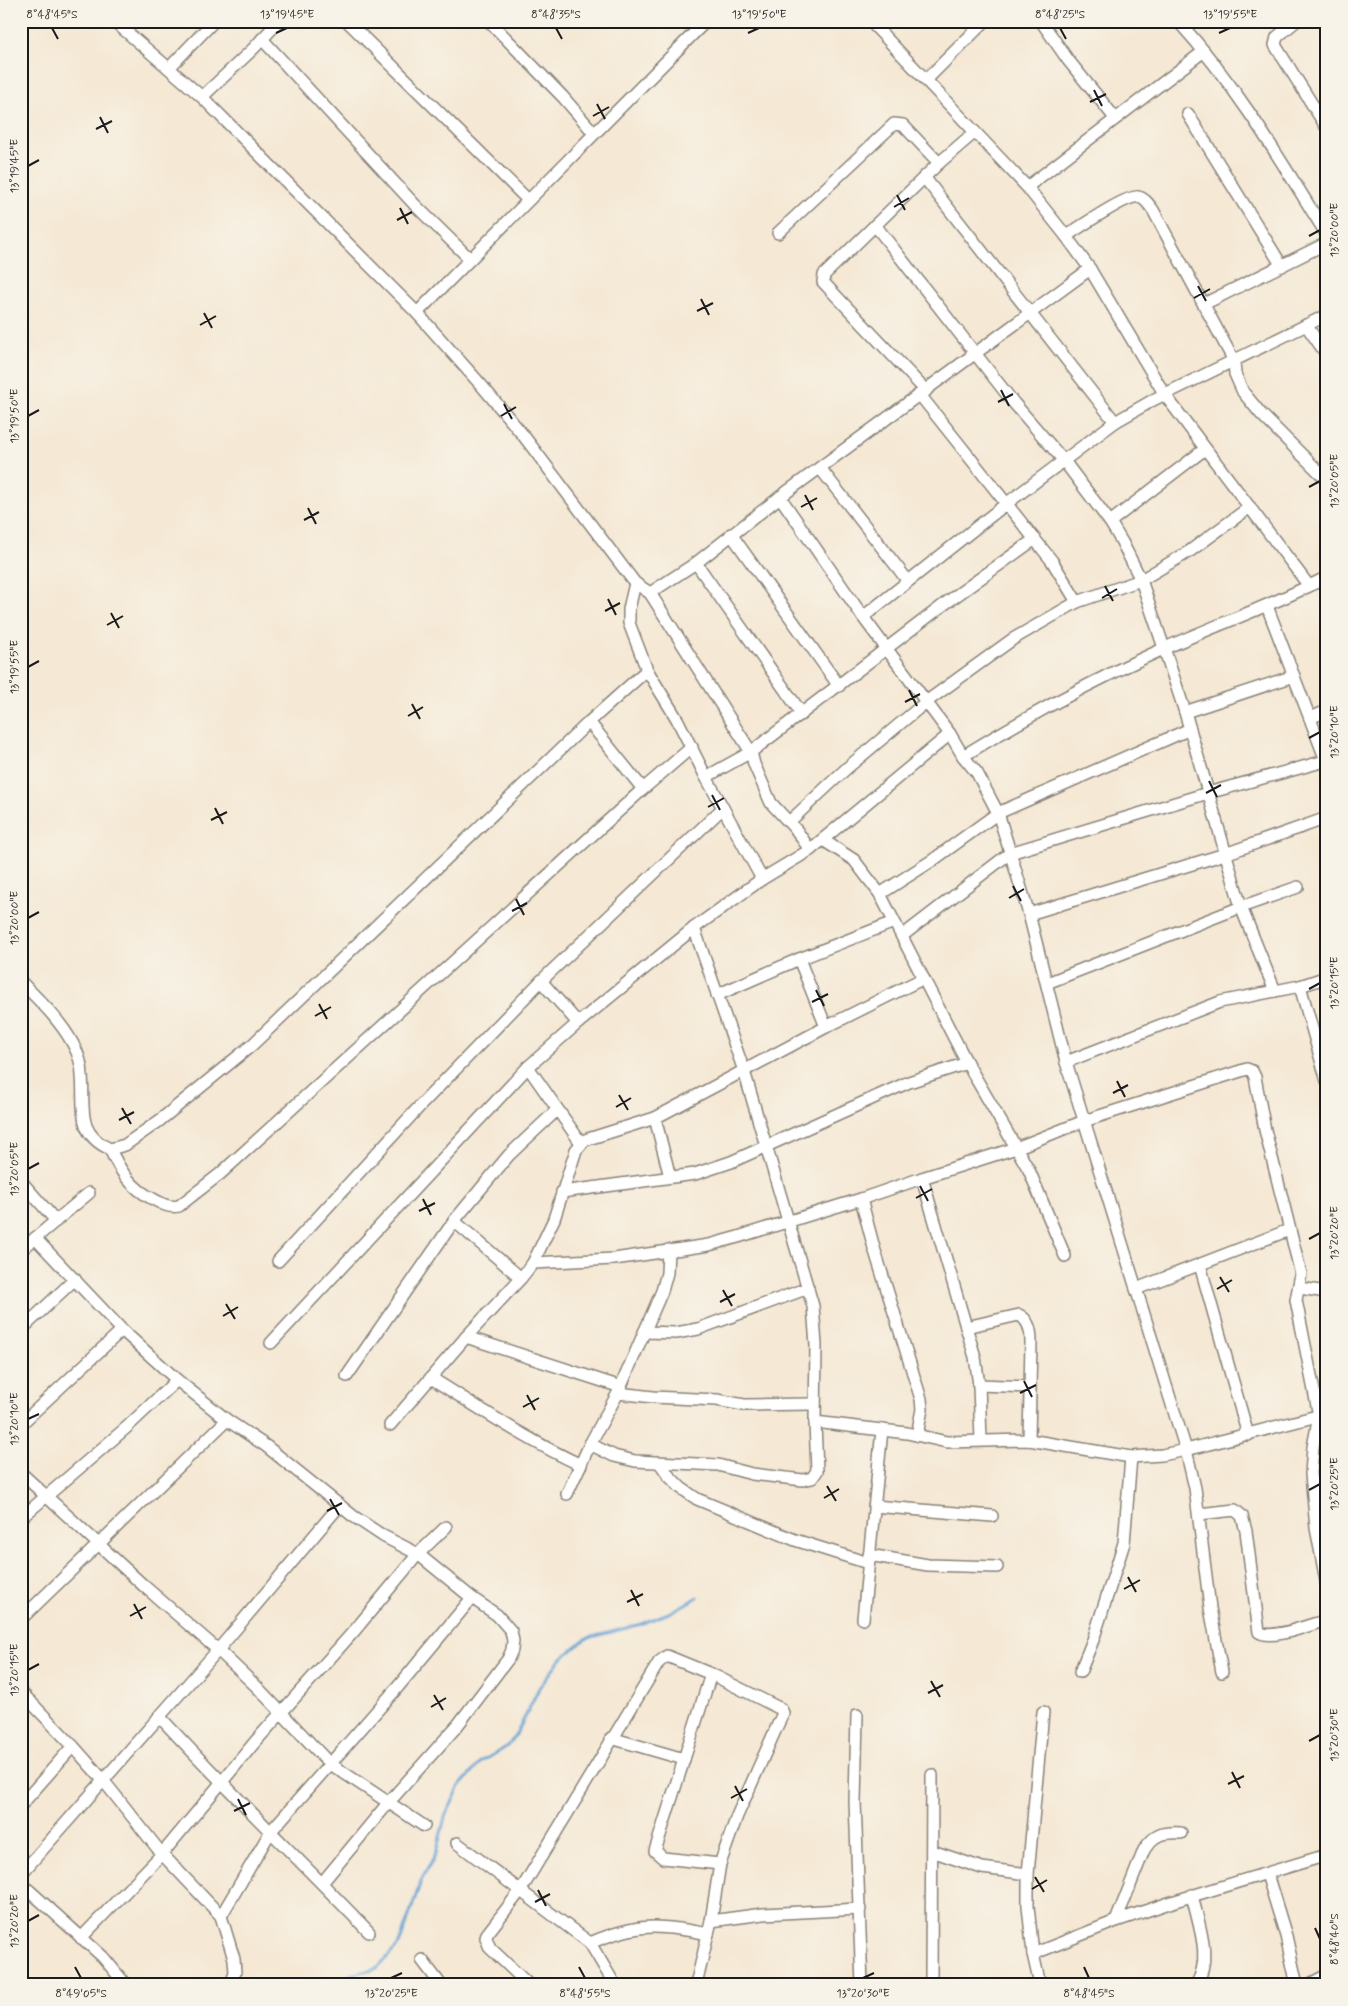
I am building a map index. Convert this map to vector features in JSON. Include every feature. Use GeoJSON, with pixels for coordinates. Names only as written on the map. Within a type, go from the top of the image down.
{"type":"FeatureCollection","features":[{"type":"Feature","properties":{"kind":"street"},"geometry":{"type":"LineString","coordinates":[[114,21],[170,67],[202,97],[417,313],[524,436],[635,583],[650,593],[751,752],[754,764],[771,803],[789,822],[810,850]]}},
{"type":"Feature","properties":{"kind":"street"},"geometry":{"type":"LineString","coordinates":[[170,67],[214,21]]}},
{"type":"Feature","properties":{"kind":"street"},"geometry":{"type":"LineString","coordinates":[[202,97],[279,21]]}},
{"type":"Feature","properties":{"kind":"street"},"geometry":{"type":"LineString","coordinates":[[347,21],[528,200]]}},
{"type":"Feature","properties":{"kind":"street"},"geometry":{"type":"LineString","coordinates":[[489,21],[563,97],[594,132]]}},
{"type":"Feature","properties":{"kind":"street"},"geometry":{"type":"LineString","coordinates":[[417,313],[594,132],[706,21]]}},
{"type":"Feature","properties":{"kind":"street"},"geometry":{"type":"LineString","coordinates":[[926,80],[985,21]]}},
{"type":"Feature","properties":{"kind":"street"},"geometry":{"type":"LineString","coordinates":[[1041,21],[1068,60],[1115,118]]}},
{"type":"Feature","properties":{"kind":"street"},"geometry":{"type":"LineString","coordinates":[[1178,21],[1226,77],[1327,235]]}},
{"type":"Feature","properties":{"kind":"street"},"geometry":{"type":"LineString","coordinates":[[1296,21],[1277,37],[1275,45],[1327,128]]}},
{"type":"Feature","properties":{"kind":"street"},"geometry":{"type":"LineString","coordinates":[[871,22],[1027,187],[1066,236],[1090,269],[1165,395],[1309,586]]}},
{"type":"Feature","properties":{"kind":"street"},"geometry":{"type":"LineString","coordinates":[[262,39],[415,205],[470,259]]}},
{"type":"Feature","properties":{"kind":"street"},"geometry":{"type":"LineString","coordinates":[[1027,187],[1204,51]]}},
{"type":"Feature","properties":{"kind":"street"},"geometry":{"type":"LineString","coordinates":[[1188,114],[1282,266]]}},
{"type":"Feature","properties":{"kind":"street"},"geometry":{"type":"LineString","coordinates":[[778,233],[894,124],[903,124],[939,163]]}},
{"type":"Feature","properties":{"kind":"street"},"geometry":{"type":"LineString","coordinates":[[975,132],[924,177],[824,275],[823,282],[923,393],[1052,562],[1077,602]]}},
{"type":"Feature","properties":{"kind":"street"},"geometry":{"type":"LineString","coordinates":[[924,177],[1115,422]]}},
{"type":"Feature","properties":{"kind":"street"},"geometry":{"type":"LineString","coordinates":[[1066,236],[1124,200],[1138,197],[1146,200],[1234,361],[1235,374],[1243,392],[1327,480]]}},
{"type":"Feature","properties":{"kind":"street"},"geometry":{"type":"LineString","coordinates":[[875,225],[975,353],[1064,461],[1110,522],[1141,580],[1185,712],[1241,907],[1275,991]]}},
{"type":"Feature","properties":{"kind":"street"},"geometry":{"type":"LineString","coordinates":[[1204,304],[1327,244]]}},
{"type":"Feature","properties":{"kind":"street"},"geometry":{"type":"LineString","coordinates":[[650,593],[696,563],[780,497],[1090,269]]}},
{"type":"Feature","properties":{"kind":"street"},"geometry":{"type":"LineString","coordinates":[[863,616],[1006,504],[1115,422],[1142,406],[1327,315]]}},
{"type":"Feature","properties":{"kind":"street"},"geometry":{"type":"LineString","coordinates":[[1306,326],[1327,355]]}},
{"type":"Feature","properties":{"kind":"street"},"geometry":{"type":"LineString","coordinates":[[1110,522],[1206,449]]}},
{"type":"Feature","properties":{"kind":"street"},"geometry":{"type":"LineString","coordinates":[[820,468],[908,581]]}},
{"type":"Feature","properties":{"kind":"street"},"geometry":{"type":"LineString","coordinates":[[780,497],[863,616],[950,734],[963,756],[977,774],[998,813],[1029,914],[1066,1062],[1186,1450],[1199,1514],[1210,1608],[1222,1672]]}},
{"type":"Feature","properties":{"kind":"street"},"geometry":{"type":"LineString","coordinates":[[789,822],[847,768],[926,702],[1013,640],[1077,602],[1141,580],[1190,551],[1250,507]]}},
{"type":"Feature","properties":{"kind":"street"},"geometry":{"type":"LineString","coordinates":[[731,534],[839,686]]}},
{"type":"Feature","properties":{"kind":"street"},"geometry":{"type":"LineString","coordinates":[[706,777],[751,752],[887,648],[1035,540]]}},
{"type":"Feature","properties":{"kind":"street"},"geometry":{"type":"LineString","coordinates":[[696,563],[802,714]]}},
{"type":"Feature","properties":{"kind":"street"},"geometry":{"type":"LineString","coordinates":[[963,756],[1059,699],[1164,648],[1268,606],[1327,577]]}},
{"type":"Feature","properties":{"kind":"street"},"geometry":{"type":"LineString","coordinates":[[635,583],[629,608],[629,624],[647,670],[692,747],[706,777],[762,879]]}},
{"type":"Feature","properties":{"kind":"street"},"geometry":{"type":"LineString","coordinates":[[902,936],[1010,853],[1208,793],[1326,762],[1268,606]]}},
{"type":"Feature","properties":{"kind":"street"},"geometry":{"type":"LineString","coordinates":[[110,1149],[125,1144],[159,1121],[252,1045],[589,722],[647,670]]}},
{"type":"Feature","properties":{"kind":"street"},"geometry":{"type":"LineString","coordinates":[[1185,712],[1294,676]]}},
{"type":"Feature","properties":{"kind":"street"},"geometry":{"type":"LineString","coordinates":[[1310,718],[1327,711]]}},
{"type":"Feature","properties":{"kind":"street"},"geometry":{"type":"LineString","coordinates":[[589,722],[643,789]]}},
{"type":"Feature","properties":{"kind":"street"},"geometry":{"type":"LineString","coordinates":[[880,894],[933,860],[998,813],[1190,729]]}},
{"type":"Feature","properties":{"kind":"street"},"geometry":{"type":"LineString","coordinates":[[271,1343],[528,1067],[578,1023],[694,928],[762,879],[810,850],[950,734]]}},
{"type":"Feature","properties":{"kind":"street"},"geometry":{"type":"LineString","coordinates":[[21,982],[49,1011],[72,1043],[79,1059],[82,1076],[83,1120],[88,1132],[102,1145],[110,1149],[128,1182],[146,1196],[172,1208],[179,1206],[190,1199],[390,1021],[643,789],[692,747]]}},
{"type":"Feature","properties":{"kind":"street"},"geometry":{"type":"LineString","coordinates":[[278,1261],[419,1106],[541,981],[723,808]]}},
{"type":"Feature","properties":{"kind":"street"},"geometry":{"type":"LineString","coordinates":[[1029,914],[1225,854],[1327,818]]}},
{"type":"Feature","properties":{"kind":"street"},"geometry":{"type":"LineString","coordinates":[[823,840],[854,860],[880,894],[922,979],[967,1063],[1037,1186],[1065,1256]]}},
{"type":"Feature","properties":{"kind":"street"},"geometry":{"type":"LineString","coordinates":[[1047,983],[1298,886]]}},
{"type":"Feature","properties":{"kind":"street"},"geometry":{"type":"LineString","coordinates":[[718,995],[799,959],[894,922]]}},
{"type":"Feature","properties":{"kind":"street"},"geometry":{"type":"LineString","coordinates":[[590,1444],[622,1459],[718,1465],[752,1474],[803,1480],[812,1478],[817,1471],[814,1404],[816,1346],[814,1316],[808,1288],[787,1223],[744,1071],[694,928]]}},
{"type":"Feature","properties":{"kind":"street"},"geometry":{"type":"LineString","coordinates":[[799,959],[826,1027]]}},
{"type":"Feature","properties":{"kind":"street"},"geometry":{"type":"LineString","coordinates":[[1066,1062],[1220,1002],[1300,986],[1327,977]]}},
{"type":"Feature","properties":{"kind":"street"},"geometry":{"type":"LineString","coordinates":[[390,1426],[533,1262],[554,1219],[576,1150],[581,1143],[591,1137],[655,1118],[826,1027],[922,979]]}},
{"type":"Feature","properties":{"kind":"street"},"geometry":{"type":"LineString","coordinates":[[541,981],[578,1023]]}},
{"type":"Feature","properties":{"kind":"street"},"geometry":{"type":"LineString","coordinates":[[1300,986],[1323,1054],[1327,1081]]}},
{"type":"Feature","properties":{"kind":"street"},"geometry":{"type":"LineString","coordinates":[[562,1192],[695,1174],[715,1168],[909,1082],[967,1063]]}},
{"type":"Feature","properties":{"kind":"street"},"geometry":{"type":"LineString","coordinates":[[528,1067],[581,1143]]}},
{"type":"Feature","properties":{"kind":"street"},"geometry":{"type":"LineString","coordinates":[[533,1262],[614,1259],[709,1245],[862,1200],[922,1178],[1016,1148],[1084,1121],[1247,1069],[1252,1071],[1255,1077],[1265,1130],[1301,1274],[1296,1300],[1323,1415],[1313,1447],[1311,1474],[1316,1528],[1327,1586]]}},
{"type":"Feature","properties":{"kind":"street"},"geometry":{"type":"LineString","coordinates":[[347,1376],[454,1221],[509,1154],[557,1110]]}},
{"type":"Feature","properties":{"kind":"street"},"geometry":{"type":"LineString","coordinates":[[655,1118],[670,1177]]}},
{"type":"Feature","properties":{"kind":"street"},"geometry":{"type":"LineString","coordinates":[[922,1178],[975,1357],[979,1385],[981,1440]]}},
{"type":"Feature","properties":{"kind":"street"},"geometry":{"type":"LineString","coordinates":[[21,1180],[56,1221]]}},
{"type":"Feature","properties":{"kind":"street"},"geometry":{"type":"LineString","coordinates":[[21,1250],[89,1193]]}},
{"type":"Feature","properties":{"kind":"street"},"geometry":{"type":"LineString","coordinates":[[862,1200],[874,1248],[921,1399],[922,1409],[917,1435]]}},
{"type":"Feature","properties":{"kind":"street"},"geometry":{"type":"LineString","coordinates":[[454,1221],[521,1278]]}},
{"type":"Feature","properties":{"kind":"street"},"geometry":{"type":"LineString","coordinates":[[1136,1289],[1289,1230]]}},
{"type":"Feature","properties":{"kind":"street"},"geometry":{"type":"LineString","coordinates":[[35,1238],[122,1330],[176,1380],[383,1536],[418,1554],[472,1598],[497,1615],[511,1631],[513,1641],[508,1659],[457,1726],[389,1802],[322,1883]]}},
{"type":"Feature","properties":{"kind":"street"},"geometry":{"type":"LineString","coordinates":[[567,1494],[590,1444],[619,1390],[664,1286],[667,1274],[668,1250]]}},
{"type":"Feature","properties":{"kind":"street"},"geometry":{"type":"LineString","coordinates":[[1200,1265],[1248,1435]]}},
{"type":"Feature","properties":{"kind":"street"},"geometry":{"type":"LineString","coordinates":[[21,1330],[75,1279]]}},
{"type":"Feature","properties":{"kind":"street"},"geometry":{"type":"LineString","coordinates":[[644,1332],[676,1332],[698,1328],[808,1288]]}},
{"type":"Feature","properties":{"kind":"street"},"geometry":{"type":"LineString","coordinates":[[1299,1288],[1327,1292]]}},
{"type":"Feature","properties":{"kind":"street"},"geometry":{"type":"LineString","coordinates":[[966,1327],[1019,1315],[1030,1326],[1028,1440]]}},
{"type":"Feature","properties":{"kind":"street"},"geometry":{"type":"LineString","coordinates":[[21,1424],[122,1330]]}},
{"type":"Feature","properties":{"kind":"street"},"geometry":{"type":"LineString","coordinates":[[466,1337],[619,1390],[653,1397],[717,1400],[744,1405],[814,1404]]}},
{"type":"Feature","properties":{"kind":"street"},"geometry":{"type":"LineString","coordinates":[[430,1378],[487,1415],[581,1465]]}},
{"type":"Feature","properties":{"kind":"street"},"geometry":{"type":"LineString","coordinates":[[21,1518],[126,1428],[176,1380]]}},
{"type":"Feature","properties":{"kind":"street"},"geometry":{"type":"LineString","coordinates":[[979,1385],[1030,1387]]}},
{"type":"Feature","properties":{"kind":"street"},"geometry":{"type":"LineString","coordinates":[[815,1422],[917,1435],[947,1442],[1028,1440],[1131,1457],[1162,1455],[1186,1450],[1323,1415]]}},
{"type":"Feature","properties":{"kind":"street"},"geometry":{"type":"LineString","coordinates":[[21,1619],[227,1420]]}},
{"type":"Feature","properties":{"kind":"street"},"geometry":{"type":"LineString","coordinates":[[863,1619],[882,1430]]}},
{"type":"Feature","properties":{"kind":"street"},"geometry":{"type":"LineString","coordinates":[[1080,1672],[1093,1640],[1124,1543],[1131,1457]]}},
{"type":"Feature","properties":{"kind":"street"},"geometry":{"type":"LineString","coordinates":[[660,1462],[681,1488],[697,1499],[795,1540],[868,1559],[928,1565],[997,1567]]}},
{"type":"Feature","properties":{"kind":"street"},"geometry":{"type":"LineString","coordinates":[[21,1473],[98,1545],[257,1686],[330,1763],[342,1773],[424,1826]]}},
{"type":"Feature","properties":{"kind":"street"},"geometry":{"type":"LineString","coordinates":[[21,1874],[218,1650],[340,1505]]}},
{"type":"Feature","properties":{"kind":"street"},"geometry":{"type":"LineString","coordinates":[[874,1506],[992,1516]]}},
{"type":"Feature","properties":{"kind":"street"},"geometry":{"type":"LineString","coordinates":[[1199,1514],[1235,1510],[1240,1512],[1246,1531],[1259,1632],[1264,1636],[1275,1635],[1327,1620]]}},
{"type":"Feature","properties":{"kind":"street"},"geometry":{"type":"LineString","coordinates":[[80,1938],[162,1854],[418,1554],[446,1527]]}},
{"type":"Feature","properties":{"kind":"street"},"geometry":{"type":"LineString","coordinates":[[221,1916],[271,1831],[397,1688],[472,1598]]}},
{"type":"Feature","properties":{"kind":"street"},"geometry":{"type":"LineString","coordinates":[[529,1985],[490,1948],[486,1938],[487,1934],[520,1890],[611,1738],[663,1658],[667,1656],[711,1674],[781,1709],[783,1713],[737,1816],[720,1864],[711,1921],[696,1985]]}},
{"type":"Feature","properties":{"kind":"street"},"geometry":{"type":"LineString","coordinates":[[711,1674],[655,1851],[663,1858],[720,1864]]}},
{"type":"Feature","properties":{"kind":"street"},"geometry":{"type":"LineString","coordinates":[[21,1692],[73,1746],[103,1780],[162,1854],[221,1916],[234,1959],[235,1972],[232,1982],[228,1985]]}},
{"type":"Feature","properties":{"kind":"street"},"geometry":{"type":"LineString","coordinates":[[21,1711],[31,1702]]}},
{"type":"Feature","properties":{"kind":"street"},"geometry":{"type":"LineString","coordinates":[[1040,1985],[1033,1954],[1028,1906],[1028,1874],[1042,1712]]}},
{"type":"Feature","properties":{"kind":"street"},"geometry":{"type":"LineString","coordinates":[[849,1985],[861,1983],[855,1802],[857,1714]]}},
{"type":"Feature","properties":{"kind":"street"},"geometry":{"type":"LineString","coordinates":[[159,1716],[221,1783],[271,1831],[369,1932]]}},
{"type":"Feature","properties":{"kind":"street"},"geometry":{"type":"LineString","coordinates":[[611,1738],[684,1759]]}},
{"type":"Feature","properties":{"kind":"street"},"geometry":{"type":"LineString","coordinates":[[21,1805],[73,1746]]}},
{"type":"Feature","properties":{"kind":"street"},"geometry":{"type":"LineString","coordinates":[[931,1985],[932,1775]]}},
{"type":"Feature","properties":{"kind":"street"},"geometry":{"type":"LineString","coordinates":[[1116,1921],[1144,1850],[1149,1842],[1163,1833],[1181,1833]]}},
{"type":"Feature","properties":{"kind":"street"},"geometry":{"type":"LineString","coordinates":[[457,1843],[590,1943],[615,1985]]}},
{"type":"Feature","properties":{"kind":"street"},"geometry":{"type":"LineString","coordinates":[[932,1851],[982,1868],[1028,1874]]}},
{"type":"Feature","properties":{"kind":"street"},"geometry":{"type":"LineString","coordinates":[[1033,1954],[1116,1921],[1192,1895],[1327,1855]]}},
{"type":"Feature","properties":{"kind":"street"},"geometry":{"type":"LineString","coordinates":[[1267,1874],[1286,1936],[1297,1985]]}},
{"type":"Feature","properties":{"kind":"street"},"geometry":{"type":"LineString","coordinates":[[21,1883],[103,1957],[126,1985]]}},
{"type":"Feature","properties":{"kind":"street"},"geometry":{"type":"LineString","coordinates":[[1192,1895],[1205,1962],[1200,1983]]}},
{"type":"Feature","properties":{"kind":"street"},"geometry":{"type":"LineString","coordinates":[[711,1921],[763,1914],[860,1909]]}},
{"type":"Feature","properties":{"kind":"street"},"geometry":{"type":"LineString","coordinates":[[590,1943],[615,1933],[641,1927],[667,1926],[708,1934]]}},
{"type":"Feature","properties":{"kind":"street"},"geometry":{"type":"LineString","coordinates":[[422,1960],[441,1985]]}},
{"type":"Feature","properties":{"kind":"street"},"geometry":{"type":"LineString","coordinates":[[1308,1985],[1327,1975]]}},
{"type":"Feature","properties":{"kind":"waterway"},"geometry":{"type":"LineString","coordinates":[[327,1985],[350,1975],[377,1968],[399,1945],[421,1881],[436,1853],[445,1817],[460,1786],[481,1762],[508,1746],[517,1733],[539,1688],[559,1661],[585,1639],[641,1624],[671,1612],[698,1597]]}}]}
